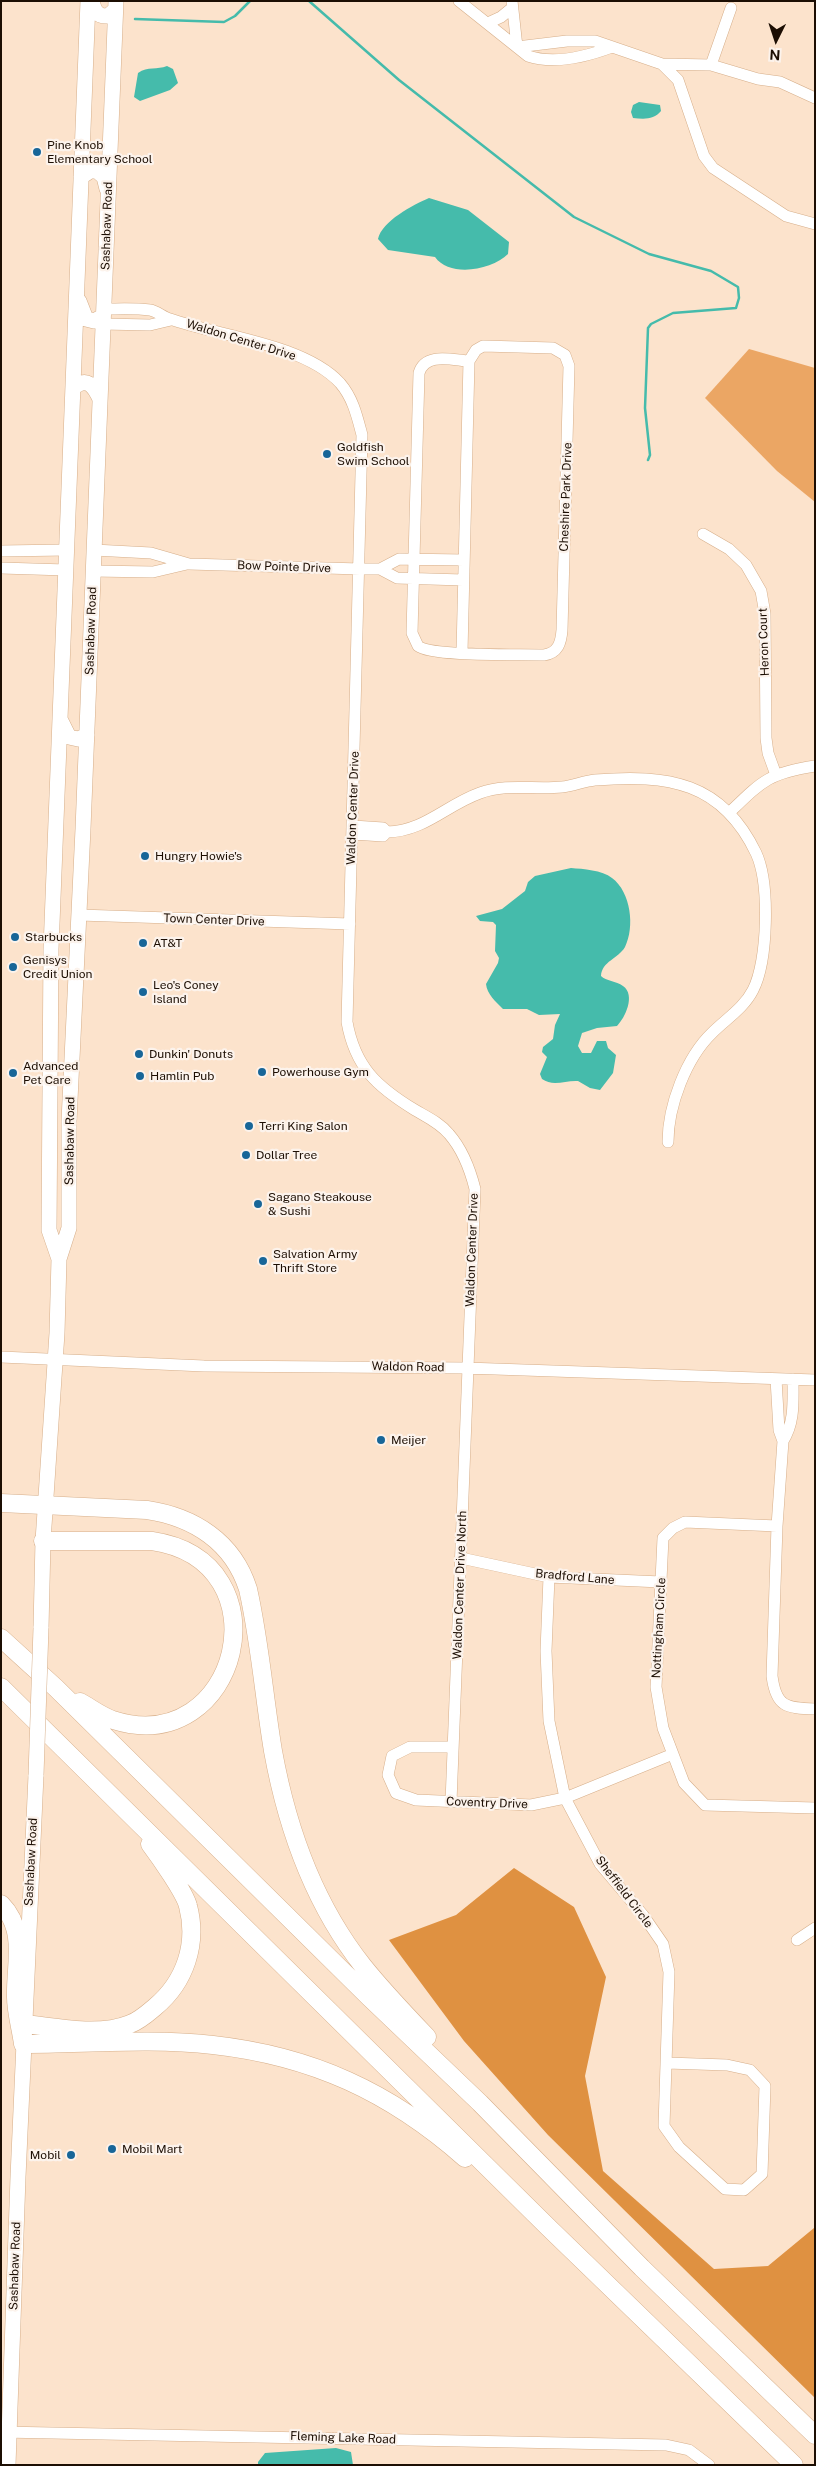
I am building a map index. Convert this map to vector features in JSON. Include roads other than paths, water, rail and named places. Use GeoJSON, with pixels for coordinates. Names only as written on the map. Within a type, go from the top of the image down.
{"type":"FeatureCollection","features":[{"type":"Feature","properties":{"kind":"highway"},"geometry":{"type":"LineString","coordinates":[[1,1503],[147,1510],[166,1513],[196,1524],[229,1553],[244,1576],[248,1589],[279,1782],[292,1832],[310,1877],[330,1916],[364,1967],[465,2079],[480,2103]]}},
{"type":"Feature","properties":{"kind":"highway"},"geometry":{"type":"LineString","coordinates":[[44,1541],[152,1541],[182,1549],[194,1556],[217,1578],[234,1617],[234,1643],[226,1671],[219,1683],[199,1706],[170,1720],[143,1724],[114,1720],[103,1716],[56,1688]]}},
{"type":"Feature","properties":{"kind":"highway"},"geometry":{"type":"LineString","coordinates":[[1,1638],[56,1688],[480,2103],[642,2268],[815,2435]]}},
{"type":"Feature","properties":{"kind":"highway"},"geometry":{"type":"LineString","coordinates":[[1,1687],[548,2226],[794,2465]]}},
{"type":"Feature","properties":{"kind":"highway"},"geometry":{"type":"LineString","coordinates":[[24,2024],[94,2030],[130,2024],[166,1998],[181,1977],[189,1957],[192,1932],[188,1904],[158,1855],[122,1806]]}},
{"type":"Feature","properties":{"kind":"highway"},"geometry":{"type":"LineString","coordinates":[[1,1904],[11,1917],[17,1934],[16,1999],[23,2044],[154,2042],[212,2045],[260,2053],[321,2069],[380,2096],[404,2111],[548,2226]]}},
{"type":"Feature","properties":{"kind":"main road","name":"Sashabaw Road"},"geometry":{"type":"LineString","coordinates":[[59,1259],[49,1230],[50,1037],[56,812],[88,1]]}},
{"type":"Feature","properties":{"kind":"main road"},"geometry":{"type":"LineString","coordinates":[[92,1],[95,10],[100,15],[108,16],[115,6]]}},
{"type":"Feature","properties":{"kind":"main road","name":"Sashabaw Road"},"geometry":{"type":"LineString","coordinates":[[8,2465],[5,2432],[36,1775],[45,1506],[55,1360],[59,1259],[69,1228],[69,1121],[87,735],[115,6]]}},
{"type":"Feature","properties":{"kind":"main road"},"geometry":{"type":"LineString","coordinates":[[81,177],[90,171],[100,172],[104,177],[108,193]]}},
{"type":"Feature","properties":{"kind":"main road"},"geometry":{"type":"LineString","coordinates":[[77,292],[84,318],[94,321],[104,316]]}},
{"type":"Feature","properties":{"kind":"main road"},"geometry":{"type":"LineString","coordinates":[[73,388],[83,382],[90,383],[95,388],[100,399]]}},
{"type":"Feature","properties":{"kind":"main road"},"geometry":{"type":"LineString","coordinates":[[60,718],[69,737],[78,739],[87,735]]}},
{"type":"Feature","properties":{"kind":"main road"},"geometry":{"type":"LineString","coordinates":[[56,812],[73,814],[83,829]]}},
{"type":"Feature","properties":{"kind":"main road"},"geometry":{"type":"LineString","coordinates":[[50,1037],[61,1046],[68,1046],[73,1041]]}},
{"type":"Feature","properties":{"kind":"main road"},"geometry":{"type":"LineString","coordinates":[[49,1186],[69,1186]]}},
{"type":"Feature","properties":{"kind":"street"},"geometry":{"type":"LineString","coordinates":[[460,1],[528,56],[538,60],[593,54],[612,47]]}},
{"type":"Feature","properties":{"kind":"street"},"geometry":{"type":"LineString","coordinates":[[488,23],[501,17],[512,4]]}},
{"type":"Feature","properties":{"kind":"street"},"geometry":{"type":"LineString","coordinates":[[512,4],[517,47]]}},
{"type":"Feature","properties":{"kind":"street"},"geometry":{"type":"LineString","coordinates":[[712,65],[731,8]]}},
{"type":"Feature","properties":{"kind":"street"},"geometry":{"type":"LineString","coordinates":[[517,47],[557,42],[594,41],[662,64],[712,65],[758,79],[780,82],[815,98]]}},
{"type":"Feature","properties":{"kind":"street"},"geometry":{"type":"LineString","coordinates":[[557,42],[559,58]]}},
{"type":"Feature","properties":{"kind":"street"},"geometry":{"type":"LineString","coordinates":[[662,64],[678,80],[704,156],[713,168],[786,216],[815,224]]}},
{"type":"Feature","properties":{"kind":"street","name":"Waldon Center Drive"},"geometry":{"type":"LineString","coordinates":[[104,316],[150,326],[171,320],[235,336],[299,357],[320,368],[344,389],[357,413],[362,435],[360,569],[347,1022],[350,1040],[359,1060],[375,1083],[434,1121],[448,1133],[470,1169],[475,1189],[466,1368]]}},
{"type":"Feature","properties":{"kind":"street","name":"Cheshire Park Drive"},"geometry":{"type":"LineString","coordinates":[[483,346],[553,348],[565,355],[569,366],[561,641],[554,651],[544,655],[430,651],[422,648],[415,642],[412,633],[414,559],[419,373],[423,364],[430,360],[469,361],[476,350],[483,346]]}},
{"type":"Feature","properties":{"kind":"street"},"geometry":{"type":"LineString","coordinates":[[462,652],[469,361]]}},
{"type":"Feature","properties":{"kind":"street","name":"Heron Court"},"geometry":{"type":"LineString","coordinates":[[703,534],[729,549],[746,565],[760,591],[765,614],[766,738],[768,753],[776,775]]}},
{"type":"Feature","properties":{"kind":"street"},"geometry":{"type":"LineString","coordinates":[[1,551],[66,550]]}},
{"type":"Feature","properties":{"kind":"street","name":"Bow Pointe Drive"},"geometry":{"type":"LineString","coordinates":[[94,550],[151,553],[189,564]]}},
{"type":"Feature","properties":{"kind":"street","name":"Bow Pointe Drive"},"geometry":{"type":"LineString","coordinates":[[380,569],[394,560],[464,560]]}},
{"type":"Feature","properties":{"kind":"street","name":"Bow Pointe Drive"},"geometry":{"type":"LineString","coordinates":[[93,571],[153,572],[189,564],[380,569],[395,578],[463,580]]}},
{"type":"Feature","properties":{"kind":"street"},"geometry":{"type":"LineString","coordinates":[[1,568],[66,570]]}},
{"type":"Feature","properties":{"kind":"street"},"geometry":{"type":"LineString","coordinates":[[730,812],[761,783],[789,770],[815,766]]}},
{"type":"Feature","properties":{"kind":"street"},"geometry":{"type":"LineString","coordinates":[[353,830],[383,828],[387,832],[399,831],[433,820],[478,793],[494,788],[561,787],[593,780],[642,779],[675,782],[707,795],[730,812],[748,836],[760,861],[764,890],[762,968],[753,991],[742,1006],[712,1033],[694,1053],[682,1076],[668,1131],[668,1142]]}},
{"type":"Feature","properties":{"kind":"street","name":"Town Center Drive"},"geometry":{"type":"LineString","coordinates":[[79,915],[350,924]]}},
{"type":"Feature","properties":{"kind":"street","name":"Waldon Road"},"geometry":{"type":"LineString","coordinates":[[1,1357],[204,1366],[466,1368],[815,1380]]}},
{"type":"Feature","properties":{"kind":"street","name":"Waldon Center Drive North"},"geometry":{"type":"LineString","coordinates":[[451,1802],[461,1558],[466,1368]]}},
{"type":"Feature","properties":{"kind":"street"},"geometry":{"type":"LineString","coordinates":[[776,1379],[779,1430],[783,1441],[777,1526],[774,1691],[780,1702],[792,1708],[815,1709]]}},
{"type":"Feature","properties":{"kind":"street"},"geometry":{"type":"LineString","coordinates":[[783,1441],[790,1431],[793,1379]]}},
{"type":"Feature","properties":{"kind":"street","name":"Nottingham Circle"},"geometry":{"type":"LineString","coordinates":[[777,1526],[685,1522],[673,1528],[663,1538],[656,1686],[663,1728],[684,1783],[705,1805],[815,1808]]}},
{"type":"Feature","properties":{"kind":"street","name":"Bradford Lane"},"geometry":{"type":"LineString","coordinates":[[461,1558],[549,1577],[661,1582]]}},
{"type":"Feature","properties":{"kind":"street","name":"Sheffield Circle"},"geometry":{"type":"LineString","coordinates":[[549,1577],[546,1651],[548,1721],[565,1798],[600,1864],[643,1915],[663,1944],[669,1972],[664,2126],[679,2146],[725,2189],[744,2190],[762,2174],[765,2086],[750,2070],[727,2064],[667,2063]]}},
{"type":"Feature","properties":{"kind":"street","name":"Coventry Drive"},"geometry":{"type":"LineString","coordinates":[[453,1747],[410,1746],[392,1756],[388,1775],[396,1792],[416,1800],[530,1805],[565,1798],[673,1754]]}},
{"type":"Feature","properties":{"kind":"street"},"geometry":{"type":"LineString","coordinates":[[797,1940],[815,1928]]}},
{"type":"Feature","properties":{"kind":"street","name":"Fleming Lake Road"},"geometry":{"type":"LineString","coordinates":[[5,2432],[615,2443],[674,2446],[684,2449],[710,2465]]}},
{"type":"Feature","properties":{"kind":"water"},"geometry":{"type":"Polygon","coordinates":[[[167,66],[173,69],[178,83],[170,90],[140,101],[134,97],[138,73],[167,66]]]}},
{"type":"Feature","properties":{"kind":"water"},"geometry":{"type":"Polygon","coordinates":[[[639,102],[660,105],[661,111],[645,119],[633,118],[631,112],[633,105],[639,102]]]}},
{"type":"Feature","properties":{"kind":"water"},"geometry":{"type":"Polygon","coordinates":[[[429,198],[468,210],[509,242],[508,254],[501,260],[482,268],[460,269],[450,268],[442,264],[435,257],[388,250],[378,239],[385,226],[407,209],[429,198]]]}},
{"type":"Feature","properties":{"kind":"water"},"geometry":{"type":"Polygon","coordinates":[[[571,868],[587,869],[608,875],[618,884],[623,892],[629,910],[630,930],[625,947],[607,963],[601,976],[620,984],[627,990],[629,1001],[626,1012],[617,1026],[597,1028],[582,1033],[578,1046],[582,1053],[591,1053],[597,1041],[606,1041],[608,1048],[616,1055],[613,1073],[600,1090],[590,1088],[578,1081],[551,1083],[542,1079],[540,1074],[547,1057],[542,1052],[543,1047],[553,1039],[555,1025],[560,1014],[539,1015],[527,1009],[503,1009],[495,1001],[488,991],[486,984],[499,958],[495,951],[496,925],[493,922],[480,921],[476,916],[502,909],[525,891],[528,882],[535,876],[571,868]]]}},
{"type":"Feature","properties":{"kind":"water"},"geometry":{"type":"Polygon","coordinates":[[[336,2448],[351,2452],[353,2465],[258,2465],[258,2462],[265,2453],[336,2448]]]}},
{"type":"Feature","properties":{"kind":"waterway"},"geometry":{"type":"LineString","coordinates":[[135,19],[224,22],[235,16],[250,1]]}},
{"type":"Feature","properties":{"kind":"waterway"},"geometry":{"type":"LineString","coordinates":[[309,1],[399,80],[574,217],[649,254],[711,271],[738,287],[739,298],[736,308],[673,313],[651,324],[648,328],[645,408],[650,455],[648,460]]}},
{"type":"Feature","properties":{"kind":"place","name":"Pine Knob Elementary School"},"geometry":{"type":"Point","coordinates":[37,152]}},
{"type":"Feature","properties":{"kind":"place","name":"Goldfish Swim School"},"geometry":{"type":"Point","coordinates":[327,454]}},
{"type":"Feature","properties":{"kind":"place","name":"Hungry Howie's"},"geometry":{"type":"Point","coordinates":[145,856]}},
{"type":"Feature","properties":{"kind":"place","name":"Starbucks"},"geometry":{"type":"Point","coordinates":[15,937]}},
{"type":"Feature","properties":{"kind":"place","name":"AT&T"},"geometry":{"type":"Point","coordinates":[143,943]}},
{"type":"Feature","properties":{"kind":"place","name":"Genisys Credit Union"},"geometry":{"type":"Point","coordinates":[13,967]}},
{"type":"Feature","properties":{"kind":"place","name":"Leo's Coney Island"},"geometry":{"type":"Point","coordinates":[143,992]}},
{"type":"Feature","properties":{"kind":"place","name":"Dunkin' Donuts"},"geometry":{"type":"Point","coordinates":[139,1054]}},
{"type":"Feature","properties":{"kind":"place","name":"Powerhouse Gym"},"geometry":{"type":"Point","coordinates":[262,1072]}},
{"type":"Feature","properties":{"kind":"place","name":"Advanced Pet Care"},"geometry":{"type":"Point","coordinates":[13,1073]}},
{"type":"Feature","properties":{"kind":"place","name":"Hamlin Pub"},"geometry":{"type":"Point","coordinates":[140,1076]}},
{"type":"Feature","properties":{"kind":"place","name":"Terri King Salon"},"geometry":{"type":"Point","coordinates":[249,1126]}},
{"type":"Feature","properties":{"kind":"place","name":"Dollar Tree"},"geometry":{"type":"Point","coordinates":[246,1155]}},
{"type":"Feature","properties":{"kind":"place","name":"Sagano Steakouse & Sushi"},"geometry":{"type":"Point","coordinates":[258,1204]}},
{"type":"Feature","properties":{"kind":"place","name":"Salvation Army Thrift Store"},"geometry":{"type":"Point","coordinates":[263,1261]}},
{"type":"Feature","properties":{"kind":"place","name":"Meijer"},"geometry":{"type":"Point","coordinates":[381,1440]}},
{"type":"Feature","properties":{"kind":"place","name":"Mobil Mart"},"geometry":{"type":"Point","coordinates":[112,2149]}},
{"type":"Feature","properties":{"kind":"place","name":"Mobil"},"geometry":{"type":"Point","coordinates":[71,2155]}}]}
